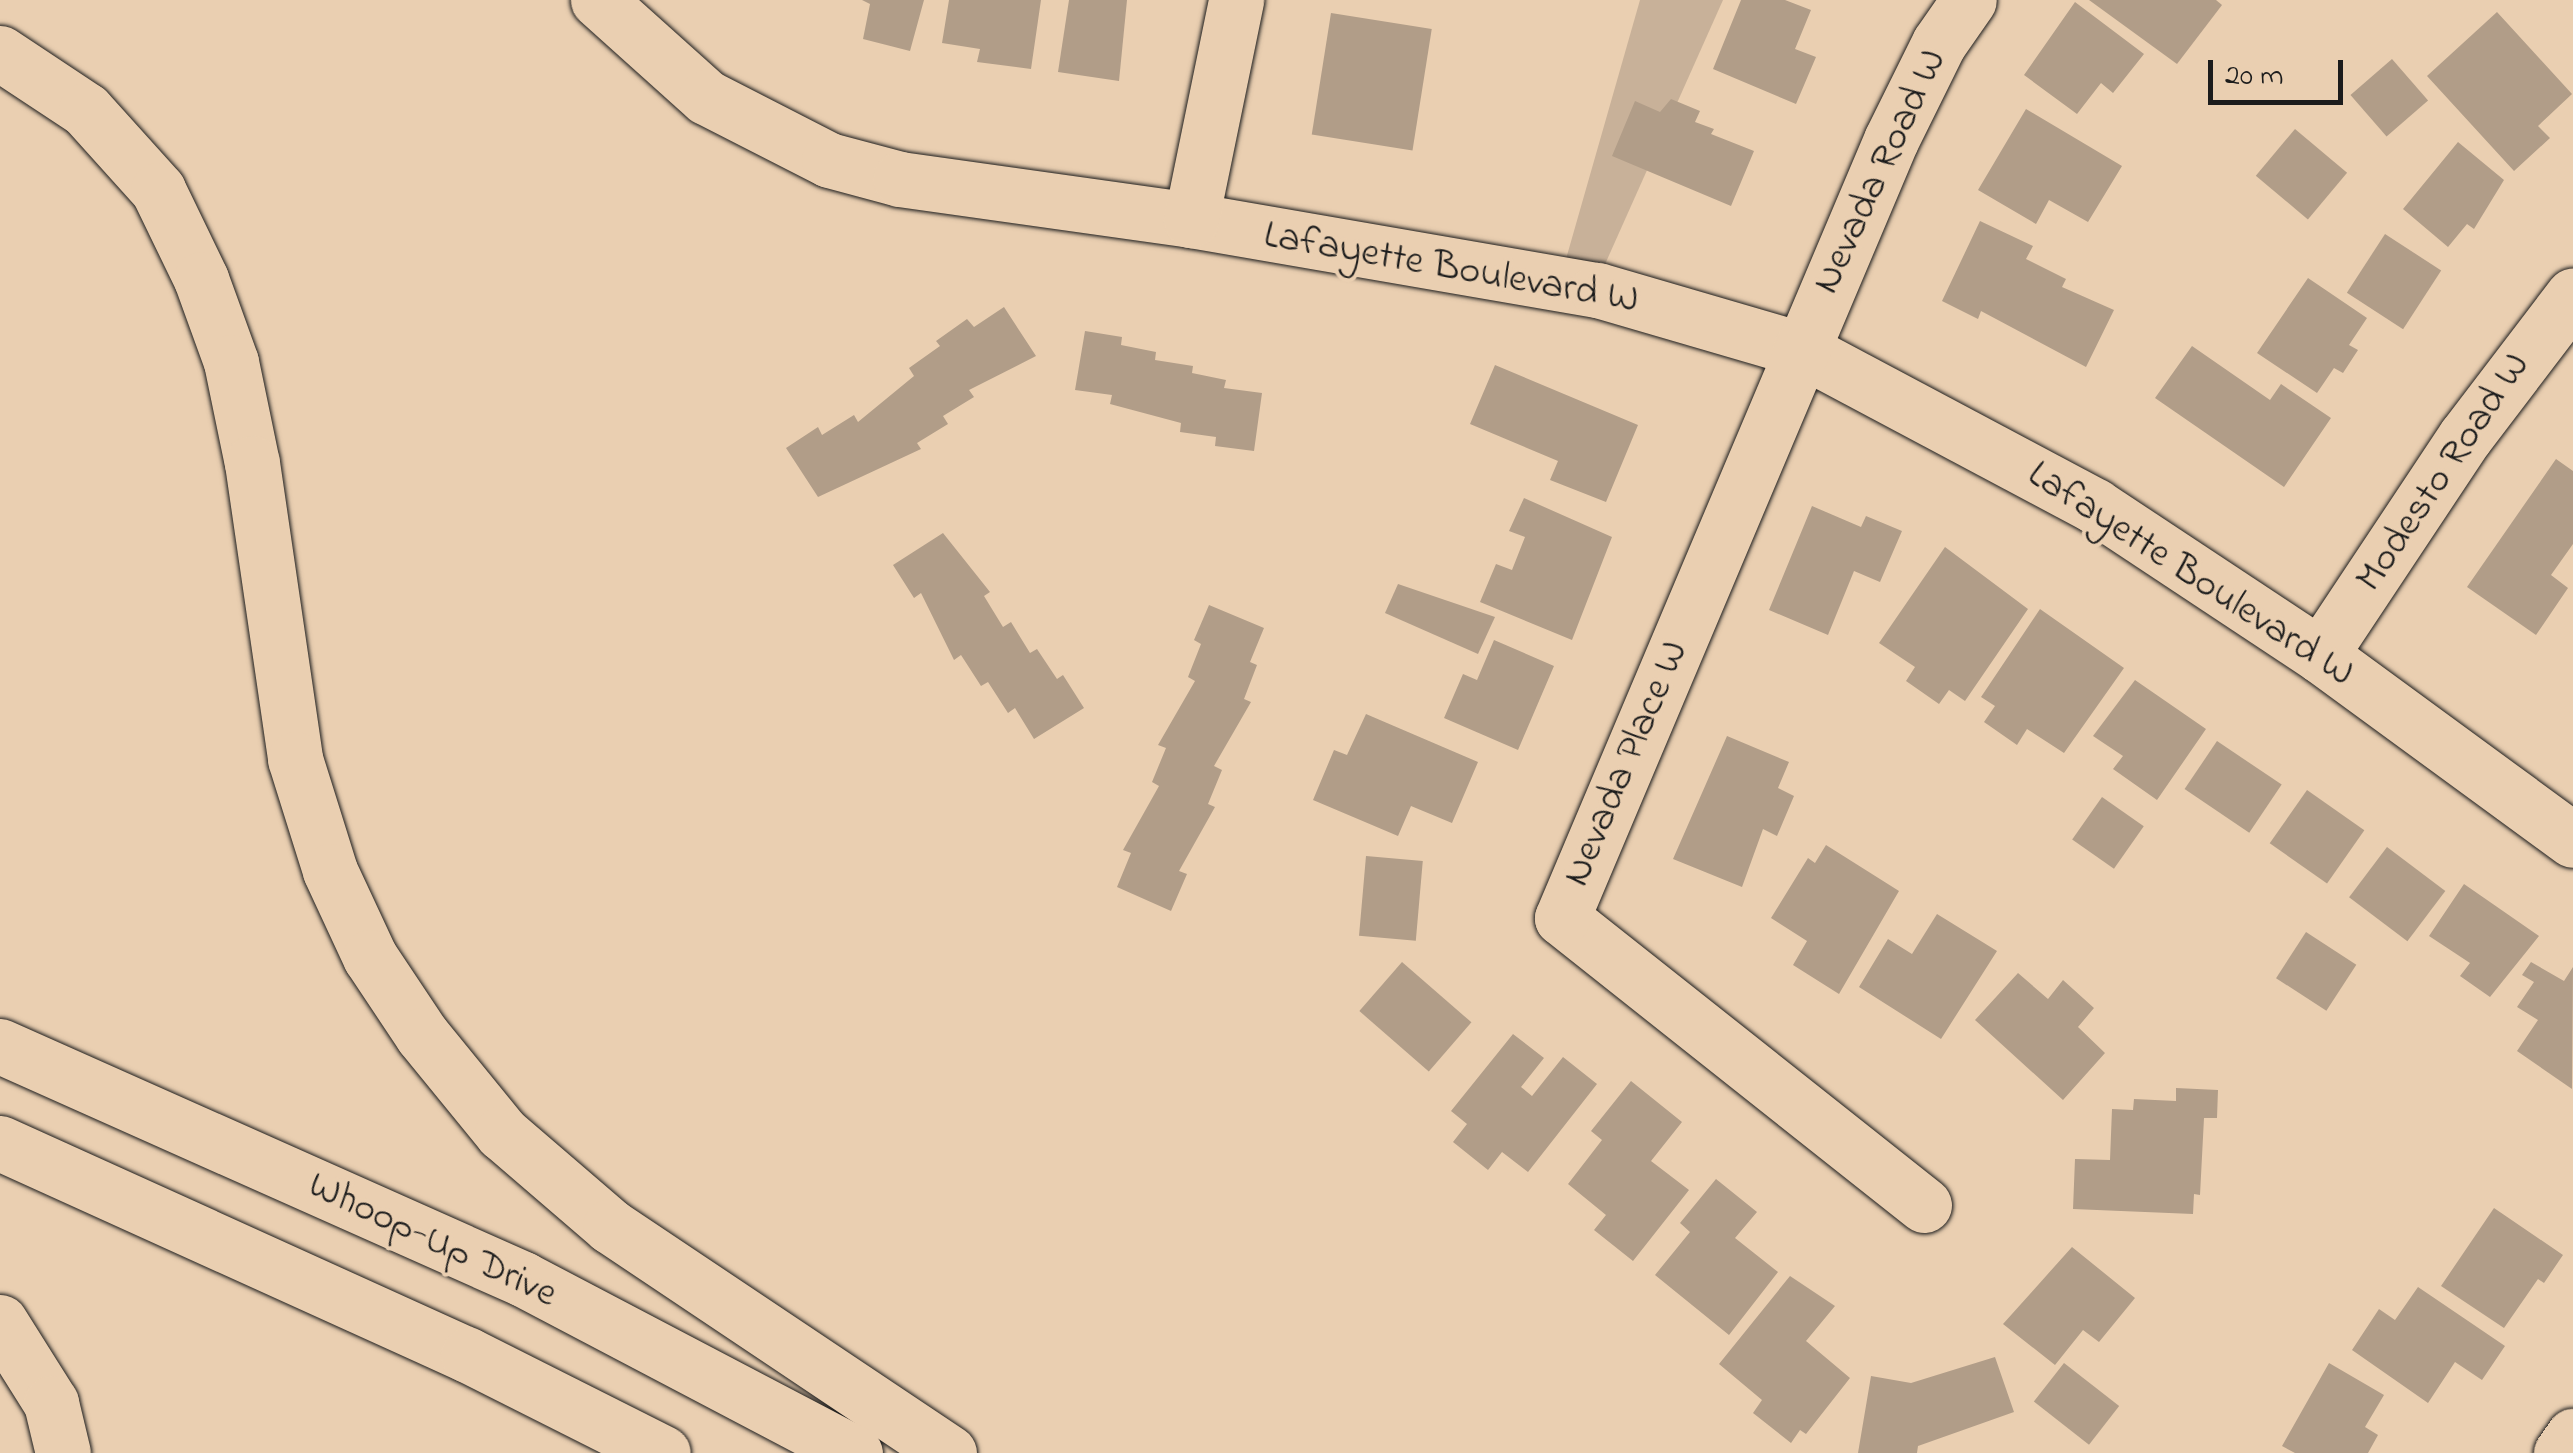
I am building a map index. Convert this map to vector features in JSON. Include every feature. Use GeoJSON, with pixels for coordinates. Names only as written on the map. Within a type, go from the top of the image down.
{"type":"FeatureCollection","features":[{"type":"Feature","properties":{"kind":"main road","name":"Lafayette Boulevard W"},"geometry":{"type":"LineString","coordinates":[[598,0],[706,97],[829,160],[900,180],[1191,220],[1598,290],[1800,349],[2095,506],[2320,655],[2573,840]]}},
{"type":"Feature","properties":{"kind":"main road"},"geometry":{"type":"LineString","coordinates":[[1191,220],[1236,0]]}},
{"type":"Feature","properties":{"kind":"main road","name":"Nevada Road W"},"geometry":{"type":"LineString","coordinates":[[1800,349],[1891,140],[1939,42],[1969,0]]}},
{"type":"Feature","properties":{"kind":"main road"},"geometry":{"type":"LineString","coordinates":[[0,53],[86,110],[158,190],[200,279],[231,362],[252,463],[295,759],[330,871],[362,940],[422,1035],[502,1133],[610,1226],[949,1453]]}},
{"type":"Feature","properties":{"kind":"main road","name":"Modesto Road W"},"geometry":{"type":"LineString","coordinates":[[2320,655],[2465,437],[2573,295]]}},
{"type":"Feature","properties":{"kind":"main road","name":"Nevada Place W"},"geometry":{"type":"LineString","coordinates":[[1800,349],[1562,918],[1924,1206]]}},
{"type":"Feature","properties":{"kind":"main road","name":"Whoop-Up Drive"},"geometry":{"type":"LineString","coordinates":[[0,1046],[523,1280],[855,1453]]}},
{"type":"Feature","properties":{"kind":"main road"},"geometry":{"type":"LineString","coordinates":[[0,1144],[468,1355],[663,1453]]}},
{"type":"Feature","properties":{"kind":"main road"},"geometry":{"type":"LineString","coordinates":[[0,1322],[52,1403],[63,1453]]}},
{"type":"Feature","properties":{"kind":"main road"},"geometry":{"type":"LineString","coordinates":[[2562,1453],[2573,1436]]}},
{"type":"Feature","properties":{"kind":"shaded area"},"geometry":{"type":"Polygon","coordinates":[[[1640,0],[1723,0],[1602,271],[1564,266],[1640,0]]]}},
{"type":"Feature","properties":{"kind":"building"},"geometry":{"type":"Polygon","coordinates":[[[862,0],[924,0],[910,51],[863,39],[870,4],[862,0]]]}},
{"type":"Feature","properties":{"kind":"building"},"geometry":{"type":"Polygon","coordinates":[[[949,0],[1041,0],[1031,69],[977,62],[980,49],[942,43],[949,0]]]}},
{"type":"Feature","properties":{"kind":"building"},"geometry":{"type":"Polygon","coordinates":[[[1069,0],[1127,0],[1119,81],[1058,72],[1069,0]]]}},
{"type":"Feature","properties":{"kind":"building"},"geometry":{"type":"Polygon","coordinates":[[[1741,0],[1785,0],[1811,10],[1795,49],[1816,57],[1796,104],[1713,69],[1741,0]]]}},
{"type":"Feature","properties":{"kind":"building"},"geometry":{"type":"Polygon","coordinates":[[[2089,0],[2216,0],[2222,5],[2177,64],[2089,0]]]}},
{"type":"Feature","properties":{"kind":"building"},"geometry":{"type":"Polygon","coordinates":[[[2075,2],[2144,54],[2113,93],[2101,83],[2077,114],[2024,75],[2075,2]]]}},
{"type":"Feature","properties":{"kind":"building"},"geometry":{"type":"Polygon","coordinates":[[[2497,12],[2572,94],[2538,126],[2550,138],[2514,171],[2427,76],[2497,12]]]}},
{"type":"Feature","properties":{"kind":"building"},"geometry":{"type":"Polygon","coordinates":[[[1331,13],[1432,29],[1413,150],[1312,134],[1331,13]]]}},
{"type":"Feature","properties":{"kind":"building"},"geometry":{"type":"Polygon","coordinates":[[[2392,59],[2428,101],[2387,137],[2350,95],[2392,59]]]}},
{"type":"Feature","properties":{"kind":"building"},"geometry":{"type":"Polygon","coordinates":[[[1671,99],[1700,111],[1695,122],[1714,129],[1711,134],[1754,151],[1731,206],[1612,156],[1635,101],[1660,112],[1671,99]]]}},
{"type":"Feature","properties":{"kind":"building"},"geometry":{"type":"Polygon","coordinates":[[[2026,109],[2122,166],[2088,222],[2049,200],[2036,224],[1978,190],[2026,109]]]}},
{"type":"Feature","properties":{"kind":"building"},"geometry":{"type":"Polygon","coordinates":[[[2295,129],[2347,173],[2308,219],[2256,176],[2295,129]]]}},
{"type":"Feature","properties":{"kind":"building"},"geometry":{"type":"Polygon","coordinates":[[[2458,142],[2504,180],[2474,229],[2467,224],[2448,247],[2403,209],[2458,142]]]}},
{"type":"Feature","properties":{"kind":"building"},"geometry":{"type":"Polygon","coordinates":[[[1980,221],[2033,246],[2026,259],[2066,279],[2062,287],[2114,310],[2086,367],[1981,311],[1978,319],[1942,301],[1980,221]]]}},
{"type":"Feature","properties":{"kind":"building"},"geometry":{"type":"Polygon","coordinates":[[[2385,234],[2441,270],[2403,329],[2347,293],[2385,234]]]}},
{"type":"Feature","properties":{"kind":"building"},"geometry":{"type":"Polygon","coordinates":[[[2308,278],[2367,318],[2349,345],[2358,350],[2343,373],[2334,368],[2317,393],[2257,353],[2308,278]]]}},
{"type":"Feature","properties":{"kind":"building"},"geometry":{"type":"Polygon","coordinates":[[[1004,307],[1036,356],[969,390],[974,397],[943,416],[948,424],[917,443],[921,449],[818,497],[786,448],[818,427],[822,435],[854,415],[858,422],[914,376],[909,368],[940,346],[936,341],[967,319],[974,327],[1004,307]]]}},
{"type":"Feature","properties":{"kind":"building"},"geometry":{"type":"Polygon","coordinates":[[[1085,331],[1122,337],[1121,345],[1156,352],[1155,360],[1193,366],[1192,373],[1226,380],[1224,388],[1262,393],[1254,451],[1215,446],[1216,437],[1180,432],[1181,423],[1110,404],[1112,395],[1075,390],[1085,331]]]}},
{"type":"Feature","properties":{"kind":"building"},"geometry":{"type":"Polygon","coordinates":[[[2192,346],[2270,400],[2281,384],[2331,418],[2284,487],[2155,398],[2192,346]]]}},
{"type":"Feature","properties":{"kind":"building"},"geometry":{"type":"Polygon","coordinates":[[[1495,365],[1638,425],[1606,502],[1550,480],[1558,461],[1470,424],[1495,365]]]}},
{"type":"Feature","properties":{"kind":"building"},"geometry":{"type":"Polygon","coordinates":[[[2556,459],[2573,471],[2573,544],[2551,575],[2568,588],[2536,635],[2467,587],[2556,459]]]}},
{"type":"Feature","properties":{"kind":"building"},"geometry":{"type":"Polygon","coordinates":[[[1524,498],[1612,537],[1572,640],[1480,602],[1496,564],[1512,570],[1525,537],[1509,531],[1524,498]]]}},
{"type":"Feature","properties":{"kind":"building"},"geometry":{"type":"Polygon","coordinates":[[[1812,506],[1861,527],[1866,516],[1902,531],[1880,582],[1854,571],[1828,635],[1769,610],[1812,506]]]}},
{"type":"Feature","properties":{"kind":"building"},"geometry":{"type":"Polygon","coordinates":[[[943,533],[990,592],[984,596],[1003,627],[1011,622],[1030,653],[1037,649],[1057,679],[1063,675],[1084,708],[1034,739],[1015,708],[1008,713],[988,682],[981,686],[961,655],[954,660],[921,593],[914,598],[893,565],[943,533]]]}},
{"type":"Feature","properties":{"kind":"building"},"geometry":{"type":"Polygon","coordinates":[[[1945,547],[2028,609],[1965,701],[1949,690],[1939,704],[1906,681],[1915,667],[1879,643],[1945,547]]]}},
{"type":"Feature","properties":{"kind":"building"},"geometry":{"type":"Polygon","coordinates":[[[1398,584],[1495,617],[1478,654],[1385,613],[1398,584]]]}},
{"type":"Feature","properties":{"kind":"building"},"geometry":{"type":"Polygon","coordinates":[[[1209,605],[1264,628],[1250,662],[1257,665],[1244,699],[1251,702],[1214,766],[1222,770],[1208,804],[1215,807],[1179,871],[1187,874],[1171,911],[1117,887],[1131,853],[1123,850],[1159,786],[1152,782],[1166,748],[1158,745],[1195,681],[1188,677],[1201,644],[1194,640],[1209,605]]]}},
{"type":"Feature","properties":{"kind":"building"},"geometry":{"type":"Polygon","coordinates":[[[2040,609],[2124,668],[2064,753],[2027,729],[2017,745],[1984,722],[1995,706],[1981,697],[2040,609]]]}},
{"type":"Feature","properties":{"kind":"building"},"geometry":{"type":"Polygon","coordinates":[[[1494,640],[1554,666],[1518,750],[1444,718],[1463,674],[1477,680],[1494,640]]]}},
{"type":"Feature","properties":{"kind":"building"},"geometry":{"type":"Polygon","coordinates":[[[2135,680],[2206,729],[2157,800],[2113,769],[2123,756],[2093,736],[2135,680]]]}},
{"type":"Feature","properties":{"kind":"building"},"geometry":{"type":"Polygon","coordinates":[[[1366,714],[1478,762],[1452,823],[1411,806],[1398,836],[1313,800],[1334,750],[1347,755],[1366,714]]]}},
{"type":"Feature","properties":{"kind":"building"},"geometry":{"type":"Polygon","coordinates":[[[1727,736],[1789,762],[1778,788],[1794,796],[1777,836],[1763,829],[1742,887],[1673,859],[1727,736]]]}},
{"type":"Feature","properties":{"kind":"building"},"geometry":{"type":"Polygon","coordinates":[[[2217,741],[2282,785],[2249,833],[2185,789],[2217,741]]]}},
{"type":"Feature","properties":{"kind":"building"},"geometry":{"type":"Polygon","coordinates":[[[2307,790],[2364,830],[2327,883],[2270,843],[2307,790]]]}},
{"type":"Feature","properties":{"kind":"building"},"geometry":{"type":"Polygon","coordinates":[[[2102,797],[2144,826],[2114,869],[2072,840],[2102,797]]]}},
{"type":"Feature","properties":{"kind":"building"},"geometry":{"type":"Polygon","coordinates":[[[1826,845],[1899,891],[1839,994],[1793,965],[1807,941],[1771,918],[1808,858],[1815,863],[1826,845]]]}},
{"type":"Feature","properties":{"kind":"building"},"geometry":{"type":"Polygon","coordinates":[[[2387,847],[2445,891],[2407,941],[2349,897],[2387,847]]]}},
{"type":"Feature","properties":{"kind":"building"},"geometry":{"type":"Polygon","coordinates":[[[1366,856],[1423,861],[1416,941],[1359,936],[1366,856]]]}},
{"type":"Feature","properties":{"kind":"building"},"geometry":{"type":"Polygon","coordinates":[[[2464,884],[2539,936],[2490,997],[2460,976],[2470,963],[2429,936],[2464,884]]]}},
{"type":"Feature","properties":{"kind":"building"},"geometry":{"type":"Polygon","coordinates":[[[1937,914],[1997,951],[1941,1039],[1859,987],[1888,939],[1912,954],[1937,914]]]}},
{"type":"Feature","properties":{"kind":"building"},"geometry":{"type":"Polygon","coordinates":[[[2306,932],[2356,965],[2326,1011],[2276,978],[2306,932]]]}},
{"type":"Feature","properties":{"kind":"building"},"geometry":{"type":"Polygon","coordinates":[[[1402,962],[1471,1022],[1429,1071],[1359,1011],[1402,962]]]}},
{"type":"Feature","properties":{"kind":"building"},"geometry":{"type":"Polygon","coordinates":[[[2531,962],[2564,981],[2573,967],[2572,1089],[2517,1051],[2538,1020],[2517,1007],[2534,982],[2522,975],[2531,962]]]}},
{"type":"Feature","properties":{"kind":"building"},"geometry":{"type":"Polygon","coordinates":[[[2018,973],[2048,999],[2063,980],[2094,1008],[2078,1027],[2105,1053],[2063,1100],[1975,1020],[2018,973]]]}},
{"type":"Feature","properties":{"kind":"building"},"geometry":{"type":"Polygon","coordinates":[[[1513,1034],[1544,1058],[1521,1087],[1532,1096],[1563,1057],[1597,1084],[1528,1172],[1502,1152],[1488,1170],[1453,1142],[1467,1124],[1451,1111],[1513,1034]]]}},
{"type":"Feature","properties":{"kind":"building"},"geometry":{"type":"Polygon","coordinates":[[[1631,1081],[1682,1122],[1651,1161],[1689,1190],[1633,1261],[1594,1230],[1606,1215],[1568,1184],[1602,1140],[1591,1131],[1631,1081]]]}},
{"type":"Feature","properties":{"kind":"building"},"geometry":{"type":"Polygon","coordinates":[[[2176,1088],[2218,1090],[2217,1118],[2204,1118],[2200,1195],[2194,1194],[2193,1214],[2073,1209],[2075,1159],[2110,1160],[2112,1109],[2133,1110],[2134,1099],[2176,1101],[2176,1088]]]}},
{"type":"Feature","properties":{"kind":"building"},"geometry":{"type":"Polygon","coordinates":[[[1716,1179],[1757,1212],[1735,1238],[1778,1272],[1729,1335],[1655,1275],[1690,1232],[1680,1223],[1716,1179]]]}},
{"type":"Feature","properties":{"kind":"building"},"geometry":{"type":"Polygon","coordinates":[[[2494,1208],[2563,1255],[2544,1283],[2538,1279],[2504,1328],[2441,1286],[2494,1208]]]}},
{"type":"Feature","properties":{"kind":"building"},"geometry":{"type":"Polygon","coordinates":[[[2072,1247],[2135,1298],[2099,1342],[2083,1330],[2055,1365],[2003,1324],[2072,1247]]]}},
{"type":"Feature","properties":{"kind":"building"},"geometry":{"type":"Polygon","coordinates":[[[1790,1276],[1835,1306],[1806,1341],[1850,1378],[1806,1434],[1800,1430],[1791,1443],[1753,1413],[1762,1400],[1719,1364],[1790,1276]]]}},
{"type":"Feature","properties":{"kind":"building"},"geometry":{"type":"Polygon","coordinates":[[[2418,1287],[2505,1346],[2482,1380],[2455,1362],[2428,1403],[2352,1350],[2379,1309],[2395,1320],[2418,1287]]]}},
{"type":"Feature","properties":{"kind":"building"},"geometry":{"type":"Polygon","coordinates":[[[1995,1357],[2014,1412],[1918,1446],[1917,1453],[1858,1453],[1871,1376],[1911,1383],[1995,1357]]]}},
{"type":"Feature","properties":{"kind":"building"},"geometry":{"type":"Polygon","coordinates":[[[2064,1363],[2119,1406],[2089,1445],[2034,1402],[2064,1363]]]}},
{"type":"Feature","properties":{"kind":"building"},"geometry":{"type":"Polygon","coordinates":[[[2329,1363],[2384,1395],[2365,1427],[2378,1435],[2368,1453],[2295,1453],[2282,1446],[2329,1363]]]}}]}
